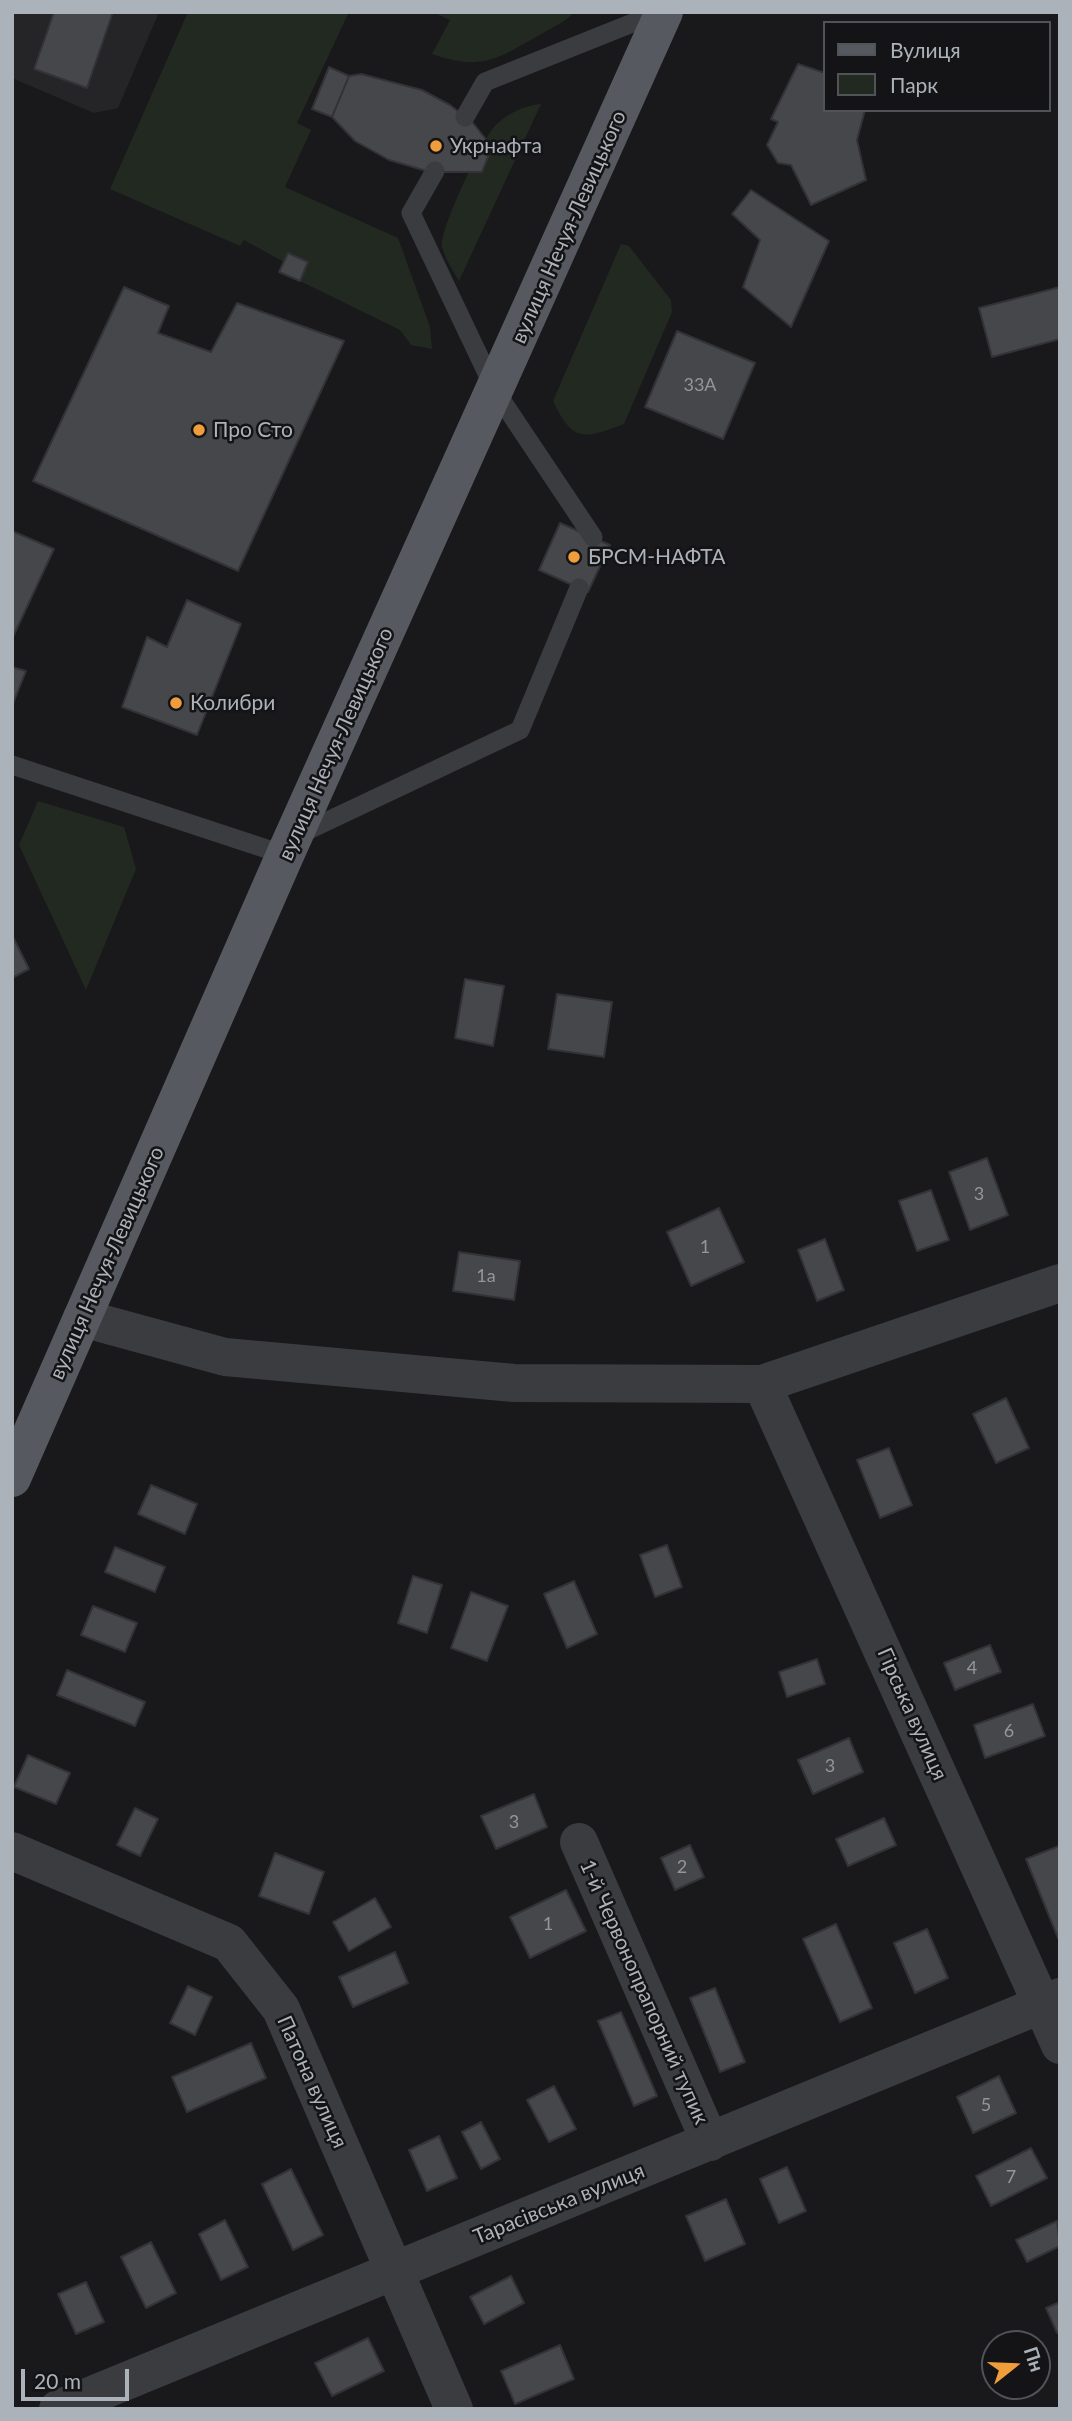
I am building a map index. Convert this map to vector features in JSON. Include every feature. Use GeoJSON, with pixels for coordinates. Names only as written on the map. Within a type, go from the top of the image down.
{"type":"FeatureCollection","features":[{"type":"Feature","properties":{"kind":"main road","name":"вулиця Нечуя-Левицького"},"geometry":{"type":"LineString","coordinates":[[12,1478],[289,846],[496,391],[662,12]]}},
{"type":"Feature","properties":{"kind":"street"},"geometry":{"type":"LineString","coordinates":[[82,1318],[225,1357],[513,1383],[762,1384],[1060,1283]]}},
{"type":"Feature","properties":{"kind":"street","name":"Гірська вулиця"},"geometry":{"type":"LineString","coordinates":[[762,1384],[1052,2001],[1060,2045]]}},
{"type":"Feature","properties":{"kind":"street","name":"1-й Червонопрапорний тупик"},"geometry":{"type":"LineString","coordinates":[[579,1842],[710,2142]]}},
{"type":"Feature","properties":{"kind":"street","name":"Патона вулиця"},"geometry":{"type":"LineString","coordinates":[[12,1851],[229,1943],[281,2009],[454,2409]]}},
{"type":"Feature","properties":{"kind":"street","name":"Тарасівська вулиця"},"geometry":{"type":"LineString","coordinates":[[58,2409],[1052,2001]]}},
{"type":"Feature","properties":{"kind":"lane"},"geometry":{"type":"LineString","coordinates":[[465,117],[485,82],[662,12]]}},
{"type":"Feature","properties":{"kind":"lane"},"geometry":{"type":"LineString","coordinates":[[435,172],[411,213],[496,391],[593,537]]}},
{"type":"Feature","properties":{"kind":"lane"},"geometry":{"type":"LineString","coordinates":[[12,765],[289,846],[520,730],[579,588]]}},
{"type":"Feature","properties":{"kind":"shaded area"},"geometry":{"type":"Polygon","coordinates":[[[12,12],[159,12],[118,108],[94,113],[12,78],[12,12]]]}},
{"type":"Feature","properties":{"kind":"green space"},"geometry":{"type":"Polygon","coordinates":[[[188,12],[349,12],[297,123],[311,130],[285,187],[398,238],[430,327],[432,349],[411,345],[400,330],[300,281],[308,261],[289,253],[284,262],[244,240],[240,246],[110,189],[188,12]]]}},
{"type":"Feature","properties":{"kind":"green space"},"geometry":{"type":"Polygon","coordinates":[[[432,12],[574,12],[564,21],[502,55],[490,60],[465,62],[432,54],[450,20],[432,12]]]}},
{"type":"Feature","properties":{"kind":"green space"},"geometry":{"type":"Polygon","coordinates":[[[541,104],[459,281],[442,247],[447,223],[462,186],[494,127],[516,111],[541,104]]]}},
{"type":"Feature","properties":{"kind":"green space"},"geometry":{"type":"Polygon","coordinates":[[[621,244],[629,246],[671,300],[672,312],[624,424],[599,433],[581,434],[567,424],[553,401],[621,244]]]}},
{"type":"Feature","properties":{"kind":"green space"},"geometry":{"type":"Polygon","coordinates":[[[38,801],[124,827],[136,869],[86,990],[19,845],[38,801]]]}},
{"type":"Feature","properties":{"kind":"building"},"geometry":{"type":"Polygon","coordinates":[[[54,12],[113,12],[87,88],[34,69],[54,12]]]}},
{"type":"Feature","properties":{"kind":"building"},"geometry":{"type":"Polygon","coordinates":[[[798,64],[824,73],[824,112],[864,112],[857,140],[866,180],[811,205],[791,165],[778,163],[767,145],[778,122],[771,119],[798,64]]]}},
{"type":"Feature","properties":{"kind":"building"},"geometry":{"type":"Polygon","coordinates":[[[329,67],[349,76],[332,117],[312,109],[329,67]]]}},
{"type":"Feature","properties":{"kind":"building"},"geometry":{"type":"Polygon","coordinates":[[[361,74],[422,90],[450,105],[473,123],[492,147],[482,172],[430,172],[389,160],[355,141],[332,117],[349,76],[361,74]]]}},
{"type":"Feature","properties":{"kind":"building"},"geometry":{"type":"Polygon","coordinates":[[[751,190],[829,241],[791,327],[743,287],[760,240],[732,214],[751,190]]]}},
{"type":"Feature","properties":{"kind":"building"},"geometry":{"type":"Polygon","coordinates":[[[288,253],[308,262],[300,281],[279,272],[288,253]]]}},
{"type":"Feature","properties":{"kind":"building"},"geometry":{"type":"Polygon","coordinates":[[[124,287],[169,306],[158,333],[211,352],[237,303],[344,341],[238,571],[33,481],[124,287]]]}},
{"type":"Feature","properties":{"kind":"building"},"geometry":{"type":"Polygon","coordinates":[[[1060,287],[1060,339],[992,357],[979,308],[1060,287]]]}},
{"type":"Feature","properties":{"kind":"building"},"geometry":{"type":"Polygon","coordinates":[[[677,331],[755,363],[723,439],[645,407],[677,331]]]}},
{"type":"Feature","properties":{"kind":"building","name":"БРСМ-НАФТА"},"geometry":{"type":"Polygon","coordinates":[[[560,523],[610,545],[588,592],[539,570],[560,523]]]}},
{"type":"Feature","properties":{"kind":"building"},"geometry":{"type":"Polygon","coordinates":[[[12,531],[54,549],[12,639],[12,531]]]}},
{"type":"Feature","properties":{"kind":"building"},"geometry":{"type":"Polygon","coordinates":[[[187,600],[241,624],[197,735],[122,707],[147,637],[167,647],[187,600]]]}},
{"type":"Feature","properties":{"kind":"building"},"geometry":{"type":"Polygon","coordinates":[[[12,667],[26,671],[12,706],[12,667]]]}},
{"type":"Feature","properties":{"kind":"building"},"geometry":{"type":"Polygon","coordinates":[[[12,935],[29,969],[12,978],[12,935]]]}},
{"type":"Feature","properties":{"kind":"building"},"geometry":{"type":"Polygon","coordinates":[[[465,979],[504,986],[493,1046],[455,1038],[465,979]]]}},
{"type":"Feature","properties":{"kind":"building"},"geometry":{"type":"Polygon","coordinates":[[[557,994],[612,1002],[604,1057],[548,1049],[557,994]]]}},
{"type":"Feature","properties":{"kind":"building"},"geometry":{"type":"Polygon","coordinates":[[[987,1158],[1008,1215],[970,1230],[949,1172],[987,1158]]]}},
{"type":"Feature","properties":{"kind":"building"},"geometry":{"type":"Polygon","coordinates":[[[931,1190],[949,1240],[917,1251],[899,1201],[931,1190]]]}},
{"type":"Feature","properties":{"kind":"building"},"geometry":{"type":"Polygon","coordinates":[[[719,1208],[744,1262],[691,1286],[667,1232],[719,1208]]]}},
{"type":"Feature","properties":{"kind":"building"},"geometry":{"type":"Polygon","coordinates":[[[825,1239],[844,1290],[817,1301],[798,1250],[825,1239]]]}},
{"type":"Feature","properties":{"kind":"building"},"geometry":{"type":"Polygon","coordinates":[[[459,1252],[520,1261],[514,1300],[453,1291],[459,1252]]]}},
{"type":"Feature","properties":{"kind":"building"},"geometry":{"type":"Polygon","coordinates":[[[1006,1398],[1029,1448],[996,1463],[973,1414],[1006,1398]]]}},
{"type":"Feature","properties":{"kind":"building"},"geometry":{"type":"Polygon","coordinates":[[[889,1448],[912,1505],[880,1518],[857,1460],[889,1448]]]}},
{"type":"Feature","properties":{"kind":"building"},"geometry":{"type":"Polygon","coordinates":[[[151,1485],[197,1504],[185,1534],[138,1514],[151,1485]]]}},
{"type":"Feature","properties":{"kind":"building"},"geometry":{"type":"Polygon","coordinates":[[[667,1545],[682,1587],[655,1597],[640,1555],[667,1545]]]}},
{"type":"Feature","properties":{"kind":"building"},"geometry":{"type":"Polygon","coordinates":[[[115,1547],[165,1567],[155,1592],[105,1572],[115,1547]]]}},
{"type":"Feature","properties":{"kind":"building"},"geometry":{"type":"Polygon","coordinates":[[[413,1576],[442,1585],[427,1633],[398,1623],[413,1576]]]}},
{"type":"Feature","properties":{"kind":"building"},"geometry":{"type":"Polygon","coordinates":[[[574,1581],[597,1634],[567,1648],[544,1594],[574,1581]]]}},
{"type":"Feature","properties":{"kind":"building"},"geometry":{"type":"Polygon","coordinates":[[[471,1592],[508,1606],[487,1661],[451,1648],[471,1592]]]}},
{"type":"Feature","properties":{"kind":"building"},"geometry":{"type":"Polygon","coordinates":[[[93,1606],[137,1623],[125,1652],[81,1635],[93,1606]]]}},
{"type":"Feature","properties":{"kind":"building"},"geometry":{"type":"Polygon","coordinates":[[[990,1645],[1001,1672],[955,1690],[944,1663],[990,1645]]]}},
{"type":"Feature","properties":{"kind":"building"},"geometry":{"type":"Polygon","coordinates":[[[817,1659],[825,1684],[787,1697],[779,1672],[817,1659]]]}},
{"type":"Feature","properties":{"kind":"building"},"geometry":{"type":"Polygon","coordinates":[[[67,1670],[145,1702],[135,1726],[57,1695],[67,1670]]]}},
{"type":"Feature","properties":{"kind":"building"},"geometry":{"type":"Polygon","coordinates":[[[1033,1704],[1045,1736],[985,1758],[974,1725],[1033,1704]]]}},
{"type":"Feature","properties":{"kind":"building"},"geometry":{"type":"Polygon","coordinates":[[[849,1738],[863,1772],[813,1794],[798,1760],[849,1738]]]}},
{"type":"Feature","properties":{"kind":"building"},"geometry":{"type":"Polygon","coordinates":[[[28,1755],[70,1773],[56,1804],[14,1787],[28,1755]]]}},
{"type":"Feature","properties":{"kind":"building"},"geometry":{"type":"Polygon","coordinates":[[[534,1794],[547,1827],[496,1849],[481,1816],[534,1794]]]}},
{"type":"Feature","properties":{"kind":"building"},"geometry":{"type":"Polygon","coordinates":[[[135,1808],[158,1819],[140,1856],[117,1845],[135,1808]]]}},
{"type":"Feature","properties":{"kind":"building"},"geometry":{"type":"Polygon","coordinates":[[[884,1818],[896,1845],[848,1866],[836,1839],[884,1818]]]}},
{"type":"Feature","properties":{"kind":"building"},"geometry":{"type":"Polygon","coordinates":[[[690,1845],[704,1877],[675,1890],[661,1858],[690,1845]]]}},
{"type":"Feature","properties":{"kind":"building"},"geometry":{"type":"Polygon","coordinates":[[[1059,1846],[1060,1937],[1058,1938],[1026,1859],[1059,1846]]]}},
{"type":"Feature","properties":{"kind":"building"},"geometry":{"type":"Polygon","coordinates":[[[275,1853],[324,1872],[309,1914],[259,1896],[275,1853]]]}},
{"type":"Feature","properties":{"kind":"building"},"geometry":{"type":"Polygon","coordinates":[[[566,1890],[586,1931],[530,1958],[510,1917],[566,1890]]]}},
{"type":"Feature","properties":{"kind":"building"},"geometry":{"type":"Polygon","coordinates":[[[375,1898],[391,1927],[349,1951],[333,1922],[375,1898]]]}},
{"type":"Feature","properties":{"kind":"building"},"geometry":{"type":"Polygon","coordinates":[[[836,1924],[872,2008],[840,2022],[803,1939],[836,1924]]]}},
{"type":"Feature","properties":{"kind":"building"},"geometry":{"type":"Polygon","coordinates":[[[927,1929],[948,1978],[915,1993],[894,1943],[927,1929]]]}},
{"type":"Feature","properties":{"kind":"building"},"geometry":{"type":"Polygon","coordinates":[[[395,1952],[408,1983],[353,2007],[339,1977],[395,1952]]]}},
{"type":"Feature","properties":{"kind":"building"},"geometry":{"type":"Polygon","coordinates":[[[188,1986],[212,1997],[195,2035],[170,2023],[188,1986]]]}},
{"type":"Feature","properties":{"kind":"building"},"geometry":{"type":"Polygon","coordinates":[[[715,1988],[745,2062],[720,2072],[690,1998],[715,1988]]]}},
{"type":"Feature","properties":{"kind":"building"},"geometry":{"type":"Polygon","coordinates":[[[621,2012],[657,2096],[634,2106],[598,2021],[621,2012]]]}},
{"type":"Feature","properties":{"kind":"building"},"geometry":{"type":"Polygon","coordinates":[[[251,2043],[266,2078],[187,2112],[172,2077],[251,2043]]]}},
{"type":"Feature","properties":{"kind":"building"},"geometry":{"type":"Polygon","coordinates":[[[999,2076],[1016,2113],[973,2133],[957,2097],[999,2076]]]}},
{"type":"Feature","properties":{"kind":"building"},"geometry":{"type":"Polygon","coordinates":[[[554,2086],[576,2129],[549,2142],[527,2100],[554,2086]]]}},
{"type":"Feature","properties":{"kind":"building"},"geometry":{"type":"Polygon","coordinates":[[[481,2122],[500,2159],[481,2169],[462,2132],[481,2122]]]}},
{"type":"Feature","properties":{"kind":"building"},"geometry":{"type":"Polygon","coordinates":[[[439,2136],[457,2178],[427,2191],[409,2150],[439,2136]]]}},
{"type":"Feature","properties":{"kind":"building"},"geometry":{"type":"Polygon","coordinates":[[[1031,2148],[1047,2178],[991,2206],[976,2176],[1031,2148]]]}},
{"type":"Feature","properties":{"kind":"building"},"geometry":{"type":"Polygon","coordinates":[[[787,2167],[806,2211],[779,2223],[760,2179],[787,2167]]]}},
{"type":"Feature","properties":{"kind":"building"},"geometry":{"type":"Polygon","coordinates":[[[291,2169],[323,2235],[293,2250],[262,2184],[291,2169]]]}},
{"type":"Feature","properties":{"kind":"building"},"geometry":{"type":"Polygon","coordinates":[[[726,2199],[745,2244],[705,2261],[686,2216],[726,2199]]]}},
{"type":"Feature","properties":{"kind":"building"},"geometry":{"type":"Polygon","coordinates":[[[225,2220],[248,2267],[221,2280],[199,2234],[225,2220]]]}},
{"type":"Feature","properties":{"kind":"building"},"geometry":{"type":"Polygon","coordinates":[[[1057,2221],[1060,2246],[1027,2262],[1016,2240],[1057,2221]]]}},
{"type":"Feature","properties":{"kind":"building"},"geometry":{"type":"Polygon","coordinates":[[[151,2242],[176,2293],[146,2308],[121,2257],[151,2242]]]}},
{"type":"Feature","properties":{"kind":"building"},"geometry":{"type":"Polygon","coordinates":[[[511,2276],[524,2303],[484,2324],[470,2297],[511,2276]]]}},
{"type":"Feature","properties":{"kind":"building"},"geometry":{"type":"Polygon","coordinates":[[[86,2282],[104,2322],[76,2334],[58,2294],[86,2282]]]}},
{"type":"Feature","properties":{"kind":"building"},"geometry":{"type":"Polygon","coordinates":[[[1060,2302],[1060,2331],[1057,2333],[1046,2308],[1060,2302]]]}},
{"type":"Feature","properties":{"kind":"building"},"geometry":{"type":"Polygon","coordinates":[[[368,2338],[384,2371],[332,2396],[315,2363],[368,2338]]]}},
{"type":"Feature","properties":{"kind":"building"},"geometry":{"type":"Polygon","coordinates":[[[560,2345],[574,2379],[515,2404],[501,2371],[560,2345]]]}},
{"type":"Feature","properties":{"kind":"place","name":"Укрнафта"},"geometry":{"type":"Point","coordinates":[436,146]}},
{"type":"Feature","properties":{"kind":"place","name":"Про Сто"},"geometry":{"type":"Point","coordinates":[199,430]}},
{"type":"Feature","properties":{"kind":"place","name":"БРСМ-НАФТА"},"geometry":{"type":"Point","coordinates":[574,557]}},
{"type":"Feature","properties":{"kind":"place","name":"Колибри"},"geometry":{"type":"Point","coordinates":[176,703]}}]}
